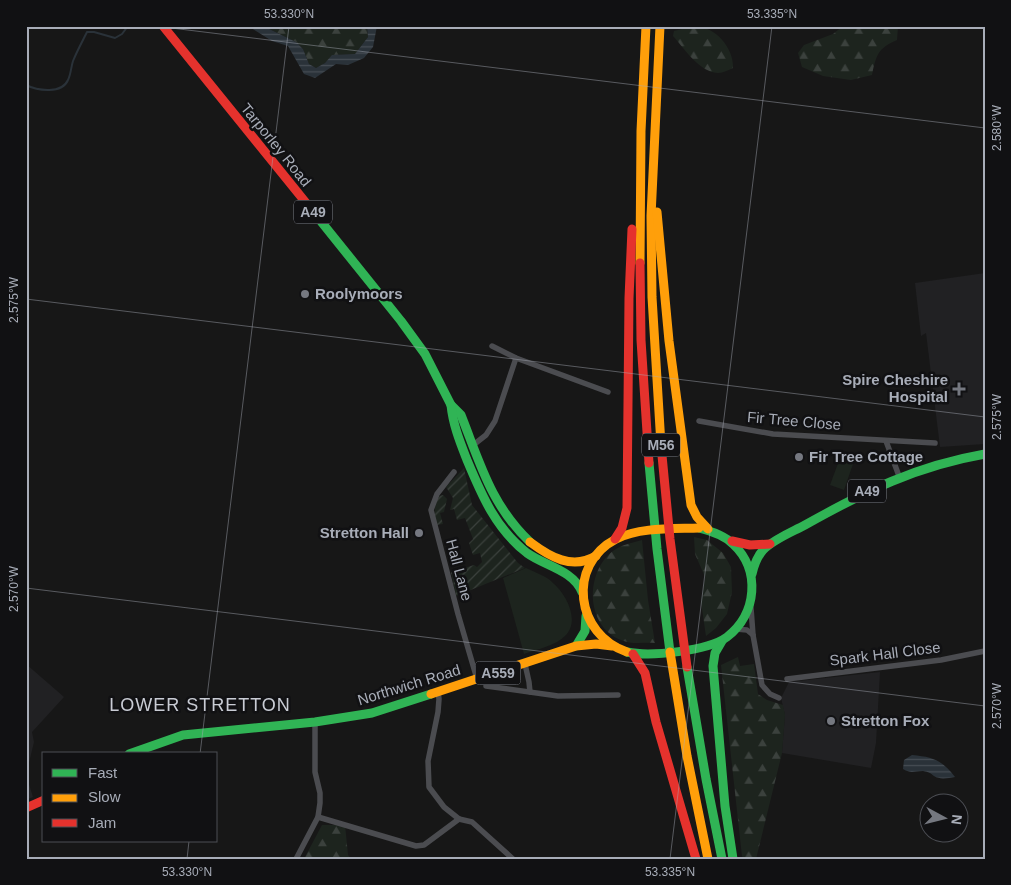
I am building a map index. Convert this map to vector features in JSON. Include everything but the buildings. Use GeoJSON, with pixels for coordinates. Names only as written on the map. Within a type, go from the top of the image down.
{"type":"FeatureCollection","features":[{"type":"Feature","properties":{"kind":"main road","name":"Tarporley Road"},"geometry":{"type":"LineString","coordinates":[[162,26],[425,354],[451,405],[461,415],[498,506],[514,529],[536,547],[566,562],[580,563],[596,556]]}},
{"type":"Feature","properties":{"kind":"main road","name":"M56"},"geometry":{"type":"LineString","coordinates":[[615,540],[622,532],[626,519],[630,258],[646,26]]}},
{"type":"Feature","properties":{"kind":"main road","name":"M56"},"geometry":{"type":"LineString","coordinates":[[660,26],[652,159],[652,282],[658,419],[670,542],[692,704],[722,859]]}},
{"type":"Feature","properties":{"kind":"main road","name":"M56"},"geometry":{"type":"LineString","coordinates":[[638,159],[640,310],[646,430],[655,533],[680,711],[708,859]]}},
{"type":"Feature","properties":{"kind":"main road","name":"M56"},"geometry":{"type":"LineString","coordinates":[[652,159],[669,340],[691,505],[700,522],[708,529]]}},
{"type":"Feature","properties":{"kind":"main road","name":"Tarporley Road"},"geometry":{"type":"LineString","coordinates":[[451,405],[452,420],[482,497],[500,527],[512,541],[528,554],[572,577],[580,586],[583,596]]}},
{"type":"Feature","properties":{"kind":"main road","name":"A49"},"geometry":{"type":"LineString","coordinates":[[752,578],[756,560],[763,549],[873,488],[926,466],[985,454]]}},
{"type":"Feature","properties":{"kind":"main road"},"geometry":{"type":"LineString","coordinates":[[576,646],[585,630],[586,616],[583,596],[585,576],[596,556],[615,540],[647,532],[677,529],[708,529],[732,541],[745,557],[752,578],[751,603],[745,618],[724,639],[708,646],[646,655],[633,654],[612,646],[598,636],[586,616]]}},
{"type":"Feature","properties":{"kind":"main road","name":"A49"},"geometry":{"type":"LineString","coordinates":[[732,541],[750,545],[770,544]]}},
{"type":"Feature","properties":{"kind":"main road"},"geometry":{"type":"LineString","coordinates":[[724,639],[715,653],[713,666],[725,806],[733,859]]}},
{"type":"Feature","properties":{"kind":"main road","name":"Northwich Road"},"geometry":{"type":"LineString","coordinates":[[135,752],[183,735],[315,722],[372,713],[576,646],[592,644],[612,646]]}},
{"type":"Feature","properties":{"kind":"main road"},"geometry":{"type":"LineString","coordinates":[[633,654],[642,666],[656,722],[696,859]]}},
{"type":"Feature","properties":{"kind":"main road"},"geometry":{"type":"LineString","coordinates":[[26,808],[42,801]]}},
{"type":"Feature","properties":{"kind":"street"},"geometry":{"type":"LineString","coordinates":[[492,346],[516,358],[608,392]]}},
{"type":"Feature","properties":{"kind":"street"},"geometry":{"type":"LineString","coordinates":[[466,456],[473,445],[486,435],[492,426],[516,358]]}},
{"type":"Feature","properties":{"kind":"street","name":"Fir Tree Close"},"geometry":{"type":"LineString","coordinates":[[700,421],[772,434],[935,443]]}},
{"type":"Feature","properties":{"kind":"street"},"geometry":{"type":"LineString","coordinates":[[886,441],[900,476]]}},
{"type":"Feature","properties":{"kind":"street","name":"Hall Lane"},"geometry":{"type":"LineString","coordinates":[[454,472],[437,494],[431,510],[476,679]]}},
{"type":"Feature","properties":{"kind":"street"},"geometry":{"type":"LineString","coordinates":[[751,603],[753,636],[762,686],[766,692],[778,698]]}},
{"type":"Feature","properties":{"kind":"street"},"geometry":{"type":"LineString","coordinates":[[736,629],[747,630],[753,636]]}},
{"type":"Feature","properties":{"kind":"street","name":"Spark Hall Close"},"geometry":{"type":"LineString","coordinates":[[787,679],[941,660],[985,651]]}},
{"type":"Feature","properties":{"kind":"street"},"geometry":{"type":"LineString","coordinates":[[525,664],[530,682],[530,692]]}},
{"type":"Feature","properties":{"kind":"street"},"geometry":{"type":"LineString","coordinates":[[486,686],[558,696],[618,695]]}},
{"type":"Feature","properties":{"kind":"street"},"geometry":{"type":"LineString","coordinates":[[438,692],[439,703],[428,761],[429,787],[444,807],[459,818],[472,822],[514,859]]}},
{"type":"Feature","properties":{"kind":"street"},"geometry":{"type":"LineString","coordinates":[[296,859],[318,817],[320,803],[320,793],[315,772],[315,722]]}},
{"type":"Feature","properties":{"kind":"street"},"geometry":{"type":"LineString","coordinates":[[318,817],[416,846],[424,845],[459,818]]}},
{"type":"Feature","properties":{"kind":"shaded area"},"geometry":{"type":"Polygon","coordinates":[[[248,26],[263,26],[296,42],[303,49],[309,64],[316,68],[325,63],[332,55],[355,54],[368,37],[367,26],[377,26],[373,47],[364,58],[348,65],[336,64],[315,78],[304,74],[288,46],[272,41],[248,26]]]}},
{"type":"Feature","properties":{"kind":"shaded area","name":"Spire Cheshire Hospital"},"geometry":{"type":"Polygon","coordinates":[[[985,273],[985,444],[940,447],[926,333],[921,336],[915,283],[985,273]]]}},
{"type":"Feature","properties":{"kind":"shaded area"},"geometry":{"type":"Polygon","coordinates":[[[26,664],[64,697],[32,732],[34,742],[28,767],[28,781],[33,797],[26,800],[26,664]]]}},
{"type":"Feature","properties":{"kind":"shaded area"},"geometry":{"type":"Polygon","coordinates":[[[880,672],[876,743],[871,768],[782,753],[785,715],[781,698],[789,682],[880,672]]]}},
{"type":"Feature","properties":{"kind":"shaded area"},"geometry":{"type":"Polygon","coordinates":[[[912,755],[936,760],[955,777],[939,778],[923,771],[911,772],[903,769],[904,760],[912,755]]]}},
{"type":"Feature","properties":{"kind":"green space"},"geometry":{"type":"Polygon","coordinates":[[[263,26],[367,26],[368,37],[355,54],[333,55],[316,68],[309,64],[303,49],[296,42],[263,26]]]}},
{"type":"Feature","properties":{"kind":"green space"},"geometry":{"type":"Polygon","coordinates":[[[694,26],[709,30],[722,40],[730,53],[733,68],[720,73],[705,69],[693,59],[673,36],[674,31],[694,26]]]}},
{"type":"Feature","properties":{"kind":"green space"},"geometry":{"type":"Polygon","coordinates":[[[843,26],[898,26],[897,40],[886,46],[879,53],[872,75],[851,80],[823,76],[802,67],[798,53],[804,45],[833,34],[843,26]]]}},
{"type":"Feature","properties":{"kind":"green space"},"geometry":{"type":"Polygon","coordinates":[[[840,458],[853,464],[844,490],[830,485],[840,458]]]}},
{"type":"Feature","properties":{"kind":"green space"},"geometry":{"type":"Polygon","coordinates":[[[464,468],[472,505],[518,563],[525,568],[456,596],[451,572],[474,565],[477,567],[482,562],[480,553],[473,555],[469,543],[473,539],[465,518],[457,520],[454,509],[450,510],[453,498],[446,487],[464,468]]]}},
{"type":"Feature","properties":{"kind":"green space"},"geometry":{"type":"Polygon","coordinates":[[[443,495],[447,499],[444,512],[440,513],[443,524],[437,525],[435,507],[439,496],[443,495]]]}},
{"type":"Feature","properties":{"kind":"green space"},"geometry":{"type":"Polygon","coordinates":[[[694,537],[707,540],[723,553],[731,567],[732,592],[727,614],[716,628],[706,636],[701,602],[705,577],[695,554],[694,537]]]}},
{"type":"Feature","properties":{"kind":"green space"},"geometry":{"type":"Polygon","coordinates":[[[642,540],[648,600],[655,643],[630,642],[621,640],[609,633],[595,611],[593,598],[597,572],[604,560],[616,549],[642,540]]]}},
{"type":"Feature","properties":{"kind":"green space"},"geometry":{"type":"Polygon","coordinates":[[[526,568],[547,578],[558,588],[567,600],[572,622],[570,629],[562,639],[552,645],[524,654],[503,578],[526,568]]]}},
{"type":"Feature","properties":{"kind":"green space"},"geometry":{"type":"Polygon","coordinates":[[[738,657],[740,666],[754,664],[758,694],[767,700],[783,705],[785,715],[782,753],[756,859],[744,859],[742,856],[721,665],[738,657]]]}},
{"type":"Feature","properties":{"kind":"green space"},"geometry":{"type":"Polygon","coordinates":[[[322,825],[345,825],[348,855],[351,859],[304,859],[322,825]]]}},
{"type":"Feature","properties":{"kind":"waterway"},"geometry":{"type":"LineString","coordinates":[[26,85],[43,90],[61,88],[68,80],[73,61],[87,32],[115,38],[122,34],[128,26]]}},
{"type":"Feature","properties":{"kind":"traffic: fast"},"geometry":{"type":"LineString","coordinates":[[311,209],[401,321],[425,354],[451,405],[461,415],[481,467],[496,498],[505,513],[530,542]]}},
{"type":"Feature","properties":{"kind":"traffic: fast"},"geometry":{"type":"LineString","coordinates":[[451,405],[459,440],[484,499],[498,523],[516,544],[534,558],[572,578],[582,592]]}},
{"type":"Feature","properties":{"kind":"traffic: fast"},"geometry":{"type":"LineString","coordinates":[[752,574],[757,558],[772,542],[849,501],[892,481],[936,465],[985,454]]}},
{"type":"Feature","properties":{"kind":"traffic: fast"},"geometry":{"type":"LineString","coordinates":[[649,463],[657,549],[670,652]]}},
{"type":"Feature","properties":{"kind":"traffic: fast"},"geometry":{"type":"LineString","coordinates":[[627,652],[650,654],[678,652],[707,646],[727,637],[745,616],[752,592],[748,566],[742,555],[726,538],[699,528]]}},
{"type":"Feature","properties":{"kind":"traffic: fast"},"geometry":{"type":"LineString","coordinates":[[576,646],[585,631],[586,616]]}},
{"type":"Feature","properties":{"kind":"traffic: fast"},"geometry":{"type":"LineString","coordinates":[[722,641],[715,653],[713,666],[725,806],[733,859]]}},
{"type":"Feature","properties":{"kind":"traffic: fast"},"geometry":{"type":"LineString","coordinates":[[687,667],[722,859]]}},
{"type":"Feature","properties":{"kind":"traffic: fast"},"geometry":{"type":"LineString","coordinates":[[135,752],[183,735],[315,722],[372,713],[431,694]]}},
{"type":"Feature","properties":{"kind":"traffic: slow"},"geometry":{"type":"LineString","coordinates":[[640,263],[641,131],[646,26]]}},
{"type":"Feature","properties":{"kind":"traffic: slow"},"geometry":{"type":"LineString","coordinates":[[660,26],[651,216],[652,297],[661,445]]}},
{"type":"Feature","properties":{"kind":"traffic: slow"},"geometry":{"type":"LineString","coordinates":[[657,212],[669,341],[691,505],[697,517],[708,529]]}},
{"type":"Feature","properties":{"kind":"traffic: slow"},"geometry":{"type":"LineString","coordinates":[[627,652],[610,643],[597,631],[588,616],[584,599],[584,582],[589,565],[600,551],[625,535],[657,529],[699,528]]}},
{"type":"Feature","properties":{"kind":"traffic: slow"},"geometry":{"type":"LineString","coordinates":[[530,542],[553,557],[570,562],[587,560],[596,556]]}},
{"type":"Feature","properties":{"kind":"traffic: slow"},"geometry":{"type":"LineString","coordinates":[[431,694],[576,646],[596,644],[612,646]]}},
{"type":"Feature","properties":{"kind":"traffic: slow"},"geometry":{"type":"LineString","coordinates":[[670,652],[687,756],[708,859]]}},
{"type":"Feature","properties":{"kind":"traffic: jam"},"geometry":{"type":"LineString","coordinates":[[163,26],[311,209]]}},
{"type":"Feature","properties":{"kind":"traffic: jam"},"geometry":{"type":"LineString","coordinates":[[615,539],[622,528],[627,508],[629,298],[632,229]]}},
{"type":"Feature","properties":{"kind":"traffic: jam"},"geometry":{"type":"LineString","coordinates":[[640,263],[641,340],[649,463]]}},
{"type":"Feature","properties":{"kind":"traffic: jam"},"geometry":{"type":"LineString","coordinates":[[661,445],[670,539],[687,667]]}},
{"type":"Feature","properties":{"kind":"traffic: jam"},"geometry":{"type":"LineString","coordinates":[[732,541],[750,545],[770,544]]}},
{"type":"Feature","properties":{"kind":"traffic: jam"},"geometry":{"type":"LineString","coordinates":[[633,654],[645,673],[656,722],[696,859]]}},
{"type":"Feature","properties":{"kind":"traffic: jam"},"geometry":{"type":"LineString","coordinates":[[26,808],[42,801]]}},
{"type":"Feature","properties":{"kind":"place","name":"Roolymoors"},"geometry":{"type":"Point","coordinates":[305,294]}},
{"type":"Feature","properties":{"kind":"place","name":"Spire Cheshire Hospital"},"geometry":{"type":"Point","coordinates":[959,389]}},
{"type":"Feature","properties":{"kind":"place","name":"Fir Tree Cottage"},"geometry":{"type":"Point","coordinates":[799,457]}},
{"type":"Feature","properties":{"kind":"place","name":"Stretton Hall"},"geometry":{"type":"Point","coordinates":[419,533]}},
{"type":"Feature","properties":{"kind":"place","name":"Stretton Fox"},"geometry":{"type":"Point","coordinates":[831,721]}},
{"type":"Feature","properties":{"kind":"district","name":"LOWER STRETTON"},"geometry":{"type":"Point","coordinates":[200,705]}}]}
